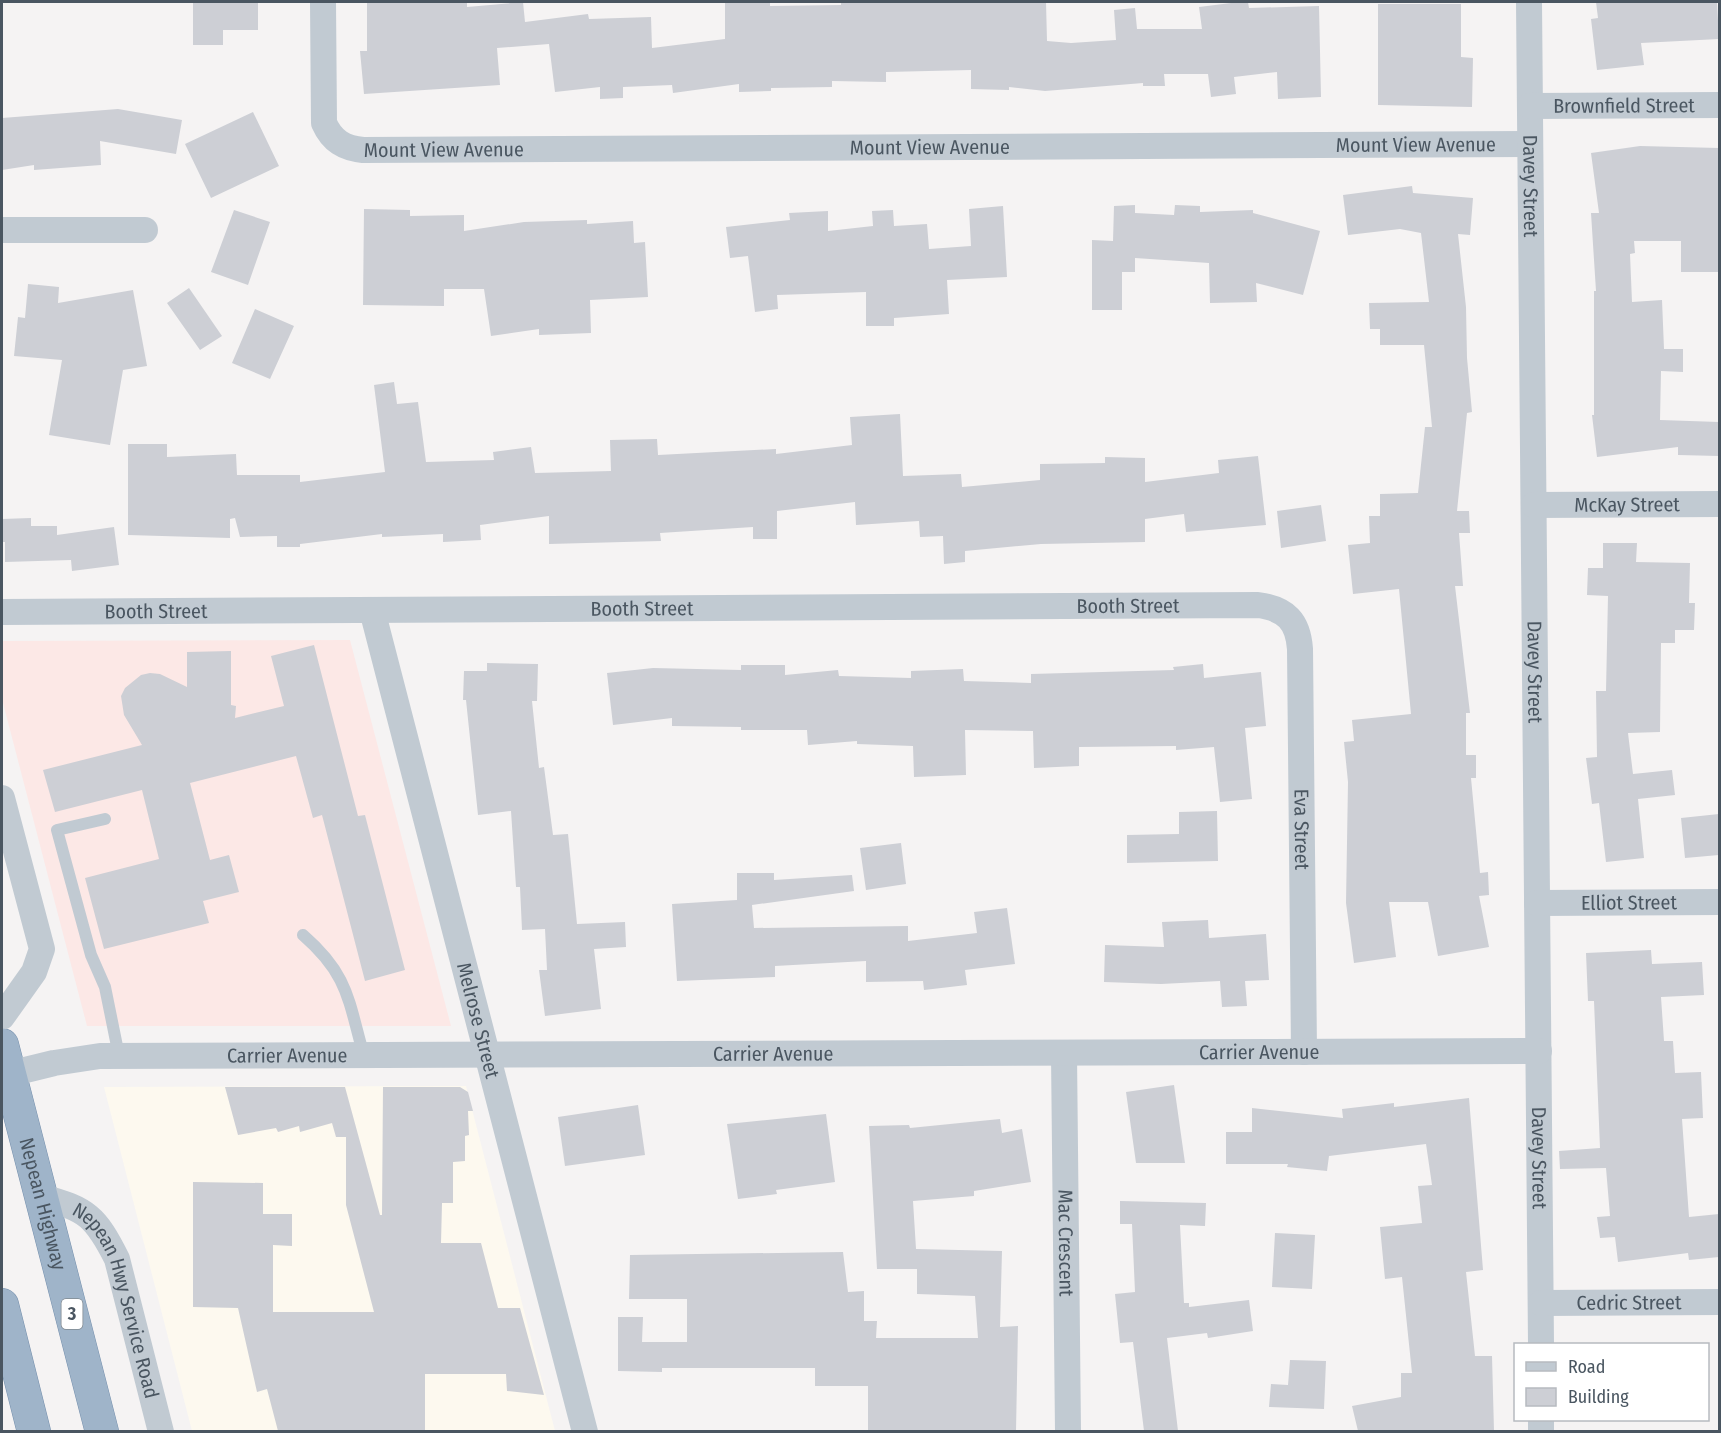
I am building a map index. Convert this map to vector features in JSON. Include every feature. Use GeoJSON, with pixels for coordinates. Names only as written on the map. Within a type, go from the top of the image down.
{"type":"FeatureCollection","features":[{"type":"Feature","properties":{"kind":"highway","name":"Nepean Highway"},"geometry":{"type":"LineString","coordinates":[[4,1069],[42,1197],[102,1431]]}},
{"type":"Feature","properties":{"kind":"highway"},"geometry":{"type":"LineString","coordinates":[[2,1305],[34,1431]]}},
{"type":"Feature","properties":{"kind":"street","name":"Mount View Avenue"},"geometry":{"type":"LineString","coordinates":[[323,2],[324,123],[333,138],[350,149],[386,151],[1530,144]]}},
{"type":"Feature","properties":{"kind":"street","name":"Davey Street"},"geometry":{"type":"LineString","coordinates":[[1529,2],[1541,1343]]}},
{"type":"Feature","properties":{"kind":"street","name":"Brownfield Street"},"geometry":{"type":"LineString","coordinates":[[1530,106],[1719,105]]}},
{"type":"Feature","properties":{"kind":"street"},"geometry":{"type":"LineString","coordinates":[[2,230],[145,230]]}},
{"type":"Feature","properties":{"kind":"street","name":"McKay Street"},"geometry":{"type":"LineString","coordinates":[[1534,505],[1719,504]]}},
{"type":"Feature","properties":{"kind":"street","name":"Booth Street"},"geometry":{"type":"LineString","coordinates":[[2,612],[1258,605],[1284,612]]}},
{"type":"Feature","properties":{"kind":"street","name":"Melrose Street"},"geometry":{"type":"LineString","coordinates":[[372,610],[585,1431]]}},
{"type":"Feature","properties":{"kind":"street","name":"Eva Street"},"geometry":{"type":"LineString","coordinates":[[1284,612],[1296,628],[1300,649],[1304,1052]]}},
{"type":"Feature","properties":{"kind":"street"},"geometry":{"type":"LineString","coordinates":[[2,798],[42,949],[34,972],[2,1017]]}},
{"type":"Feature","properties":{"kind":"street","name":"Elliot Street"},"geometry":{"type":"LineString","coordinates":[[1537,903],[1719,902]]}},
{"type":"Feature","properties":{"kind":"street","name":"Carrier Avenue"},"geometry":{"type":"LineString","coordinates":[[4,1069],[119,1056],[1539,1051]]}},
{"type":"Feature","properties":{"kind":"street","name":"Mac Crescent"},"geometry":{"type":"LineString","coordinates":[[1064,1054],[1068,1431]]}},
{"type":"Feature","properties":{"kind":"street","name":"Nepean Hwy Service Road"},"geometry":{"type":"LineString","coordinates":[[42,1197],[83,1210],[104,1233],[112,1250],[161,1431]]}},
{"type":"Feature","properties":{"kind":"street","name":"Cedric Street"},"geometry":{"type":"LineString","coordinates":[[1541,1303],[1719,1302]]}},
{"type":"Feature","properties":{"kind":"lane"},"geometry":{"type":"LineString","coordinates":[[105,819],[57,830],[91,955],[105,987],[119,1056]]}},
{"type":"Feature","properties":{"kind":"lane"},"geometry":{"type":"LineString","coordinates":[[303,935],[333,964],[345,986],[364,1056]]}},
{"type":"Feature","properties":{"kind":"shaded area"},"geometry":{"type":"Polygon","coordinates":[[[350,640],[451,1026],[87,1026],[2,699],[2,641],[350,640]]]}},
{"type":"Feature","properties":{"kind":"shaded area"},"geometry":{"type":"Polygon","coordinates":[[[466,1086],[555,1431],[192,1431],[104,1087],[466,1086]]]}},
{"type":"Feature","properties":{"kind":"building"},"geometry":{"type":"Polygon","coordinates":[[[193,2],[258,2],[258,30],[223,30],[223,45],[193,45],[193,2]]]}},
{"type":"Feature","properties":{"kind":"building"},"geometry":{"type":"Polygon","coordinates":[[[367,2],[467,2],[467,7],[523,2],[525,22],[588,14],[589,19],[651,17],[652,48],[725,39],[725,2],[770,2],[770,6],[841,5],[841,2],[1046,2],[1047,41],[1071,43],[1116,40],[1114,10],[1135,8],[1137,29],[1202,29],[1199,7],[1239,2],[1248,2],[1249,8],[1319,6],[1321,97],[1278,99],[1277,72],[1234,77],[1236,94],[1211,97],[1208,74],[1164,74],[1165,86],[1143,86],[1143,83],[1045,91],[1009,87],[1009,90],[971,89],[971,70],[886,72],[886,82],[832,81],[832,87],[771,88],[771,91],[739,92],[739,84],[673,93],[672,85],[623,87],[623,98],[600,99],[600,87],[555,92],[549,44],[497,48],[500,85],[364,94],[360,51],[367,51],[367,2]]]}},
{"type":"Feature","properties":{"kind":"building"},"geometry":{"type":"Polygon","coordinates":[[[1596,2],[1717,2],[1719,39],[1641,43],[1644,65],[1597,70],[1591,19],[1598,18],[1596,2]]]}},
{"type":"Feature","properties":{"kind":"building"},"geometry":{"type":"Polygon","coordinates":[[[1378,4],[1461,4],[1461,57],[1473,58],[1472,107],[1378,105],[1378,4]]]}},
{"type":"Feature","properties":{"kind":"building"},"geometry":{"type":"Polygon","coordinates":[[[118,109],[182,120],[176,154],[100,141],[101,165],[34,170],[34,165],[2,170],[2,118],[118,109]]]}},
{"type":"Feature","properties":{"kind":"building"},"geometry":{"type":"Polygon","coordinates":[[[253,112],[279,166],[211,198],[185,144],[253,112]]]}},
{"type":"Feature","properties":{"kind":"building"},"geometry":{"type":"Polygon","coordinates":[[[1640,146],[1719,148],[1718,272],[1681,272],[1681,241],[1634,241],[1635,253],[1630,254],[1632,302],[1662,300],[1664,349],[1683,349],[1683,372],[1661,371],[1660,420],[1719,422],[1719,456],[1678,455],[1678,447],[1597,457],[1592,415],[1594,415],[1594,291],[1596,291],[1591,213],[1599,213],[1591,153],[1640,146]]]}},
{"type":"Feature","properties":{"kind":"building"},"geometry":{"type":"Polygon","coordinates":[[[1412,186],[1413,193],[1473,198],[1470,235],[1458,234],[1466,307],[1467,358],[1472,412],[1467,413],[1457,511],[1469,511],[1470,533],[1459,533],[1463,586],[1455,586],[1470,713],[1466,713],[1466,755],[1476,755],[1476,778],[1471,778],[1480,873],[1488,872],[1489,895],[1479,896],[1489,947],[1438,956],[1428,902],[1389,902],[1396,957],[1354,963],[1346,903],[1348,782],[1344,742],[1354,741],[1352,720],[1411,714],[1399,589],[1353,594],[1348,545],[1370,543],[1369,516],[1380,516],[1380,494],[1418,493],[1425,427],[1432,427],[1424,345],[1380,345],[1380,329],[1370,329],[1369,303],[1429,302],[1421,233],[1400,229],[1348,235],[1343,195],[1412,186]]]}},
{"type":"Feature","properties":{"kind":"building"},"geometry":{"type":"Polygon","coordinates":[[[1135,205],[1135,213],[1174,215],[1175,205],[1200,206],[1200,212],[1253,210],[1253,213],[1320,231],[1303,295],[1256,283],[1257,302],[1210,303],[1209,263],[1135,258],[1135,272],[1122,272],[1122,310],[1092,310],[1092,240],[1113,241],[1114,206],[1135,205]]]}},
{"type":"Feature","properties":{"kind":"building"},"geometry":{"type":"Polygon","coordinates":[[[1003,206],[1007,277],[947,280],[949,314],[894,318],[894,326],[866,326],[866,292],[777,295],[778,309],[755,312],[748,256],[730,258],[726,227],[790,220],[789,213],[828,211],[828,231],[873,226],[872,211],[893,210],[894,226],[927,224],[929,249],[971,246],[969,209],[1003,206]]]}},
{"type":"Feature","properties":{"kind":"building"},"geometry":{"type":"Polygon","coordinates":[[[364,209],[410,210],[410,216],[464,215],[464,231],[524,222],[587,220],[587,224],[633,221],[634,243],[645,242],[648,297],[590,300],[591,333],[539,335],[539,329],[491,336],[484,289],[444,289],[444,306],[363,305],[364,209]]]}},
{"type":"Feature","properties":{"kind":"building"},"geometry":{"type":"Polygon","coordinates":[[[234,210],[270,222],[248,285],[211,272],[234,210]]]}},
{"type":"Feature","properties":{"kind":"building"},"geometry":{"type":"Polygon","coordinates":[[[28,284],[59,287],[58,303],[133,290],[147,366],[123,370],[110,445],[49,435],[62,360],[14,356],[18,317],[25,318],[28,284]]]}},
{"type":"Feature","properties":{"kind":"building"},"geometry":{"type":"Polygon","coordinates":[[[189,288],[222,336],[200,350],[167,303],[189,288]]]}},
{"type":"Feature","properties":{"kind":"building"},"geometry":{"type":"Polygon","coordinates":[[[255,309],[294,326],[270,379],[232,363],[255,309]]]}},
{"type":"Feature","properties":{"kind":"building"},"geometry":{"type":"Polygon","coordinates":[[[394,382],[397,404],[418,402],[426,462],[494,460],[493,452],[531,447],[535,473],[611,471],[610,440],[657,439],[658,455],[776,449],[776,454],[852,445],[850,417],[900,414],[903,476],[961,474],[962,487],[1040,480],[1040,464],[1105,463],[1105,457],[1145,458],[1145,482],[1219,473],[1218,460],[1258,456],[1266,525],[1186,532],[1184,514],[1145,519],[1145,542],[1041,544],[965,551],[965,562],[944,564],[943,536],[920,537],[919,521],[856,525],[855,502],[777,511],[777,539],[753,539],[753,527],[660,533],[661,541],[549,544],[549,516],[480,525],[481,540],[443,542],[443,534],[382,537],[382,534],[300,544],[300,547],[277,547],[277,536],[240,537],[235,518],[230,519],[230,538],[128,535],[128,444],[167,444],[167,457],[236,454],[237,475],[300,475],[300,482],[385,472],[374,385],[394,382]]]}},
{"type":"Feature","properties":{"kind":"building"},"geometry":{"type":"Polygon","coordinates":[[[1321,505],[1326,541],[1281,548],[1277,511],[1321,505]]]}},
{"type":"Feature","properties":{"kind":"building"},"geometry":{"type":"Polygon","coordinates":[[[31,518],[31,526],[57,526],[57,535],[114,527],[119,565],[72,571],[71,560],[5,562],[2,519],[31,518]]]}},
{"type":"Feature","properties":{"kind":"building"},"geometry":{"type":"Polygon","coordinates":[[[1603,543],[1637,543],[1636,562],[1690,563],[1689,603],[1695,603],[1694,630],[1675,630],[1675,643],[1661,643],[1660,732],[1628,733],[1633,774],[1672,770],[1675,795],[1638,799],[1644,858],[1606,862],[1599,803],[1592,804],[1586,758],[1597,757],[1596,691],[1606,691],[1608,596],[1587,595],[1588,568],[1603,568],[1603,543]]]}},
{"type":"Feature","properties":{"kind":"building"},"geometry":{"type":"Polygon","coordinates":[[[314,645],[358,816],[365,815],[405,970],[365,981],[322,815],[313,818],[296,756],[190,783],[210,860],[229,855],[239,892],[203,901],[209,923],[104,949],[85,878],[159,859],[142,790],[55,812],[43,770],[142,745],[124,715],[121,696],[125,688],[141,675],[150,673],[160,674],[187,687],[187,652],[231,651],[231,705],[236,706],[235,718],[284,706],[271,656],[314,645]]]}},
{"type":"Feature","properties":{"kind":"building"},"geometry":{"type":"Polygon","coordinates":[[[487,663],[538,664],[537,701],[532,701],[539,768],[544,767],[553,835],[568,834],[577,924],[625,922],[626,947],[594,949],[601,1009],[545,1016],[539,970],[547,970],[545,929],[522,930],[520,887],[516,887],[511,811],[478,815],[466,700],[463,700],[464,671],[487,671],[487,663]]]}},
{"type":"Feature","properties":{"kind":"building"},"geometry":{"type":"Polygon","coordinates":[[[1203,664],[1204,678],[1261,672],[1266,726],[1245,728],[1252,799],[1220,802],[1214,747],[1176,750],[1176,746],[1079,747],[1079,766],[1034,768],[1033,731],[965,730],[966,775],[914,777],[913,746],[857,744],[857,741],[808,745],[807,730],[741,730],[741,727],[672,726],[672,718],[613,725],[607,673],[653,668],[741,670],[741,665],[785,665],[785,675],[838,670],[839,676],[911,678],[911,671],[963,669],[964,681],[1031,683],[1031,674],[1174,670],[1173,667],[1203,664]]]}},
{"type":"Feature","properties":{"kind":"building"},"geometry":{"type":"Polygon","coordinates":[[[1217,811],[1218,861],[1127,863],[1127,835],[1179,834],[1179,812],[1217,811]]]}},
{"type":"Feature","properties":{"kind":"building"},"geometry":{"type":"Polygon","coordinates":[[[1719,814],[1719,855],[1685,858],[1681,818],[1719,814]]]}},
{"type":"Feature","properties":{"kind":"building"},"geometry":{"type":"Polygon","coordinates":[[[901,843],[906,884],[866,890],[860,848],[901,843]]]}},
{"type":"Feature","properties":{"kind":"building"},"geometry":{"type":"Polygon","coordinates":[[[737,873],[774,873],[774,880],[852,875],[854,891],[752,905],[754,928],[908,926],[908,941],[977,933],[974,912],[1007,908],[1015,964],[965,970],[967,985],[924,990],[923,981],[866,982],[866,961],[775,966],[775,977],[677,981],[672,904],[737,900],[737,873]]]}},
{"type":"Feature","properties":{"kind":"building"},"geometry":{"type":"Polygon","coordinates":[[[1208,920],[1209,938],[1266,934],[1269,980],[1245,981],[1247,1006],[1222,1007],[1220,981],[1161,984],[1104,982],[1105,945],[1164,947],[1162,922],[1208,920]]]}},
{"type":"Feature","properties":{"kind":"building"},"geometry":{"type":"Polygon","coordinates":[[[1651,950],[1652,964],[1702,962],[1704,995],[1661,997],[1664,1041],[1673,1041],[1675,1073],[1701,1072],[1703,1118],[1682,1119],[1689,1217],[1719,1214],[1719,1257],[1689,1260],[1688,1253],[1618,1262],[1615,1237],[1600,1238],[1597,1217],[1610,1216],[1606,1168],[1560,1169],[1559,1151],[1600,1148],[1594,1001],[1588,1001],[1586,953],[1651,950]]]}},
{"type":"Feature","properties":{"kind":"building"},"geometry":{"type":"Polygon","coordinates":[[[1174,1085],[1185,1163],[1136,1163],[1126,1092],[1174,1085]]]}},
{"type":"Feature","properties":{"kind":"building"},"geometry":{"type":"Polygon","coordinates":[[[225,1087],[345,1087],[380,1215],[382,1215],[383,1087],[460,1087],[468,1092],[473,1111],[468,1111],[469,1135],[465,1136],[465,1161],[453,1162],[453,1203],[442,1203],[441,1243],[481,1243],[498,1308],[520,1308],[544,1395],[507,1391],[506,1374],[425,1374],[425,1431],[278,1431],[267,1389],[257,1392],[238,1308],[193,1307],[193,1182],[263,1183],[263,1214],[292,1214],[292,1246],[273,1245],[273,1312],[374,1312],[346,1205],[346,1137],[336,1137],[332,1123],[300,1132],[299,1126],[278,1132],[276,1128],[238,1135],[225,1087]]]}},
{"type":"Feature","properties":{"kind":"building"},"geometry":{"type":"Polygon","coordinates":[[[1469,1098],[1483,1270],[1466,1272],[1475,1356],[1492,1356],[1494,1431],[1358,1431],[1352,1406],[1401,1397],[1401,1373],[1412,1373],[1402,1277],[1385,1279],[1380,1227],[1422,1223],[1418,1186],[1432,1185],[1426,1144],[1329,1156],[1327,1171],[1287,1167],[1288,1164],[1226,1164],[1226,1132],[1252,1132],[1252,1108],[1343,1118],[1342,1109],[1394,1103],[1394,1107],[1469,1098]]]}},
{"type":"Feature","properties":{"kind":"building"},"geometry":{"type":"Polygon","coordinates":[[[638,1105],[645,1155],[565,1166],[558,1117],[638,1105]]]}},
{"type":"Feature","properties":{"kind":"building"},"geometry":{"type":"Polygon","coordinates":[[[826,1114],[835,1182],[776,1190],[777,1194],[738,1199],[727,1124],[826,1114]]]}},
{"type":"Feature","properties":{"kind":"building"},"geometry":{"type":"Polygon","coordinates":[[[1000,1119],[1002,1133],[1022,1129],[1031,1182],[974,1191],[974,1196],[913,1201],[916,1249],[1002,1251],[1000,1327],[1018,1326],[1016,1431],[868,1431],[868,1386],[815,1386],[815,1368],[662,1368],[662,1372],[618,1371],[618,1317],[643,1317],[642,1342],[687,1342],[687,1299],[629,1299],[630,1255],[843,1252],[848,1292],[864,1291],[864,1321],[877,1321],[876,1338],[978,1338],[975,1296],[917,1294],[917,1269],[877,1269],[869,1126],[909,1125],[910,1128],[1000,1119]]]}},
{"type":"Feature","properties":{"kind":"building"},"geometry":{"type":"Polygon","coordinates":[[[1120,1201],[1206,1203],[1205,1226],[1180,1225],[1184,1303],[1189,1303],[1189,1307],[1249,1300],[1253,1331],[1208,1338],[1207,1333],[1167,1338],[1178,1431],[1144,1431],[1133,1342],[1120,1343],[1115,1294],[1135,1292],[1132,1224],[1120,1224],[1120,1201]]]}},
{"type":"Feature","properties":{"kind":"building"},"geometry":{"type":"Polygon","coordinates":[[[1275,1233],[1315,1235],[1312,1289],[1272,1287],[1275,1233]]]}},
{"type":"Feature","properties":{"kind":"building"},"geometry":{"type":"Polygon","coordinates":[[[1290,1360],[1326,1361],[1324,1409],[1269,1407],[1271,1384],[1288,1385],[1290,1360]]]}}]}
